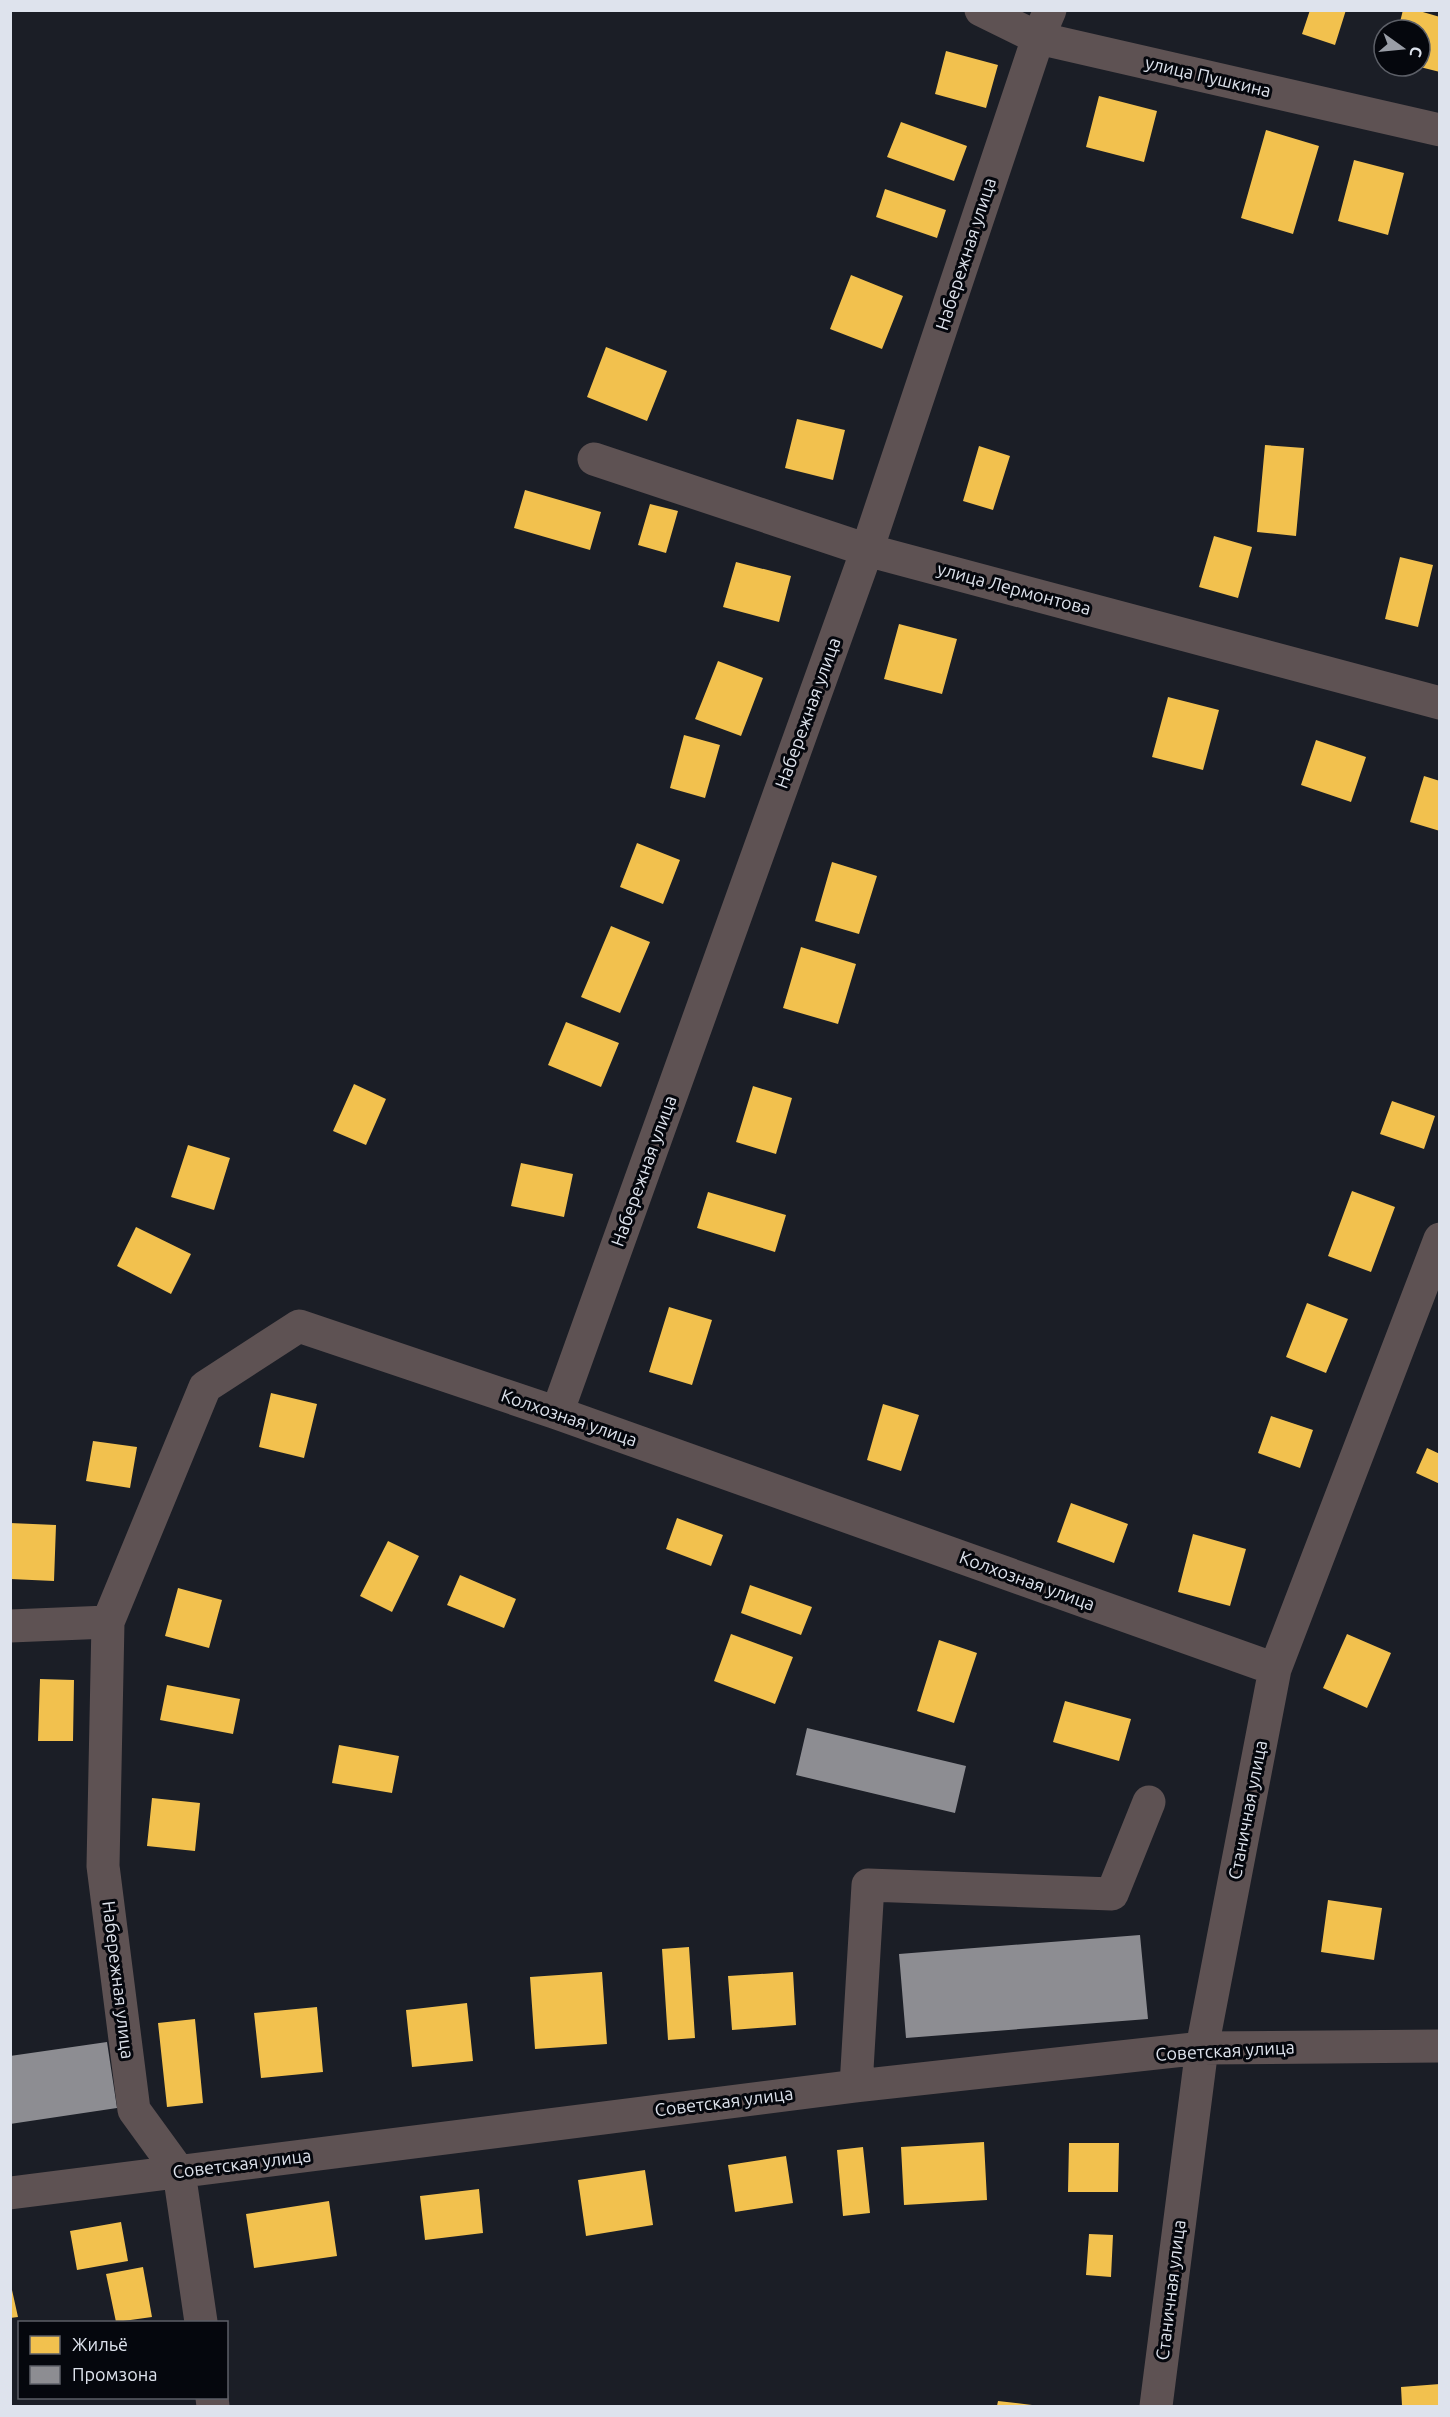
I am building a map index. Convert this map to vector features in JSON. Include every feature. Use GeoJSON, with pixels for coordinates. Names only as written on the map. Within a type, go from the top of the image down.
{"type":"FeatureCollection","features":[{"type":"Feature","properties":{"kind":"street","name":"улица Пушкина"},"geometry":{"type":"LineString","coordinates":[[981,10],[1044,24],[1440,130]]}},
{"type":"Feature","properties":{"kind":"street","name":"Набережная улица"},"geometry":{"type":"LineString","coordinates":[[557,1413],[867,550],[1044,24]]}},
{"type":"Feature","properties":{"kind":"street","name":"улица Лермонтова"},"geometry":{"type":"LineString","coordinates":[[594,459],[867,550],[1440,703]]}},
{"type":"Feature","properties":{"kind":"street","name":"Станичная улица"},"geometry":{"type":"LineString","coordinates":[[1156,2406],[1202,2048],[1275,1669],[1439,1243]]}},
{"type":"Feature","properties":{"kind":"street","name":"Колхозная улица"},"geometry":{"type":"LineString","coordinates":[[108,1622],[205,1387],[299,1326],[557,1413],[1275,1669]]}},
{"type":"Feature","properties":{"kind":"street","name":"Набережная улица"},"geometry":{"type":"LineString","coordinates":[[108,1622],[103,1866],[134,2110],[179,2172],[201,2321]]}},
{"type":"Feature","properties":{"kind":"street"},"geometry":{"type":"LineString","coordinates":[[10,1626],[108,1622]]}},
{"type":"Feature","properties":{"kind":"street"},"geometry":{"type":"LineString","coordinates":[[856,2086],[868,1886],[1112,1894],[1149,1802]]}},
{"type":"Feature","properties":{"kind":"street","name":"Советская улица"},"geometry":{"type":"LineString","coordinates":[[10,2193],[856,2086],[1202,2048],[1440,2046]]}},
{"type":"Feature","properties":{"kind":"building: Жильё"},"geometry":{"type":"Polygon","coordinates":[[[1310,10],[1346,10],[1335,45],[1302,34],[1310,10]]]}},
{"type":"Feature","properties":{"kind":"building: Жильё"},"geometry":{"type":"Polygon","coordinates":[[[1403,10],[1416,10],[1440,17],[1440,72],[1432,70],[1432,18],[1401,18],[1403,10]]]}},
{"type":"Feature","properties":{"kind":"building: Жильё"},"geometry":{"type":"Polygon","coordinates":[[[946,51],[998,65],[986,108],[935,94],[946,51]]]}},
{"type":"Feature","properties":{"kind":"building: Жильё"},"geometry":{"type":"Polygon","coordinates":[[[1099,96],[1157,111],[1144,162],[1086,147],[1099,96]]]}},
{"type":"Feature","properties":{"kind":"building: Жильё"},"geometry":{"type":"Polygon","coordinates":[[[901,122],[967,146],[954,181],[887,157],[901,122]]]}},
{"type":"Feature","properties":{"kind":"building: Жильё"},"geometry":{"type":"Polygon","coordinates":[[[1266,130],[1319,146],[1293,234],[1241,218],[1266,130]]]}},
{"type":"Feature","properties":{"kind":"building: Жильё"},"geometry":{"type":"Polygon","coordinates":[[[1354,160],[1404,173],[1388,235],[1338,221],[1354,160]]]}},
{"type":"Feature","properties":{"kind":"building: Жильё"},"geometry":{"type":"Polygon","coordinates":[[[885,189],[946,210],[937,238],[876,217],[885,189]]]}},
{"type":"Feature","properties":{"kind":"building: Жильё"},"geometry":{"type":"Polygon","coordinates":[[[851,275],[903,296],[882,349],[830,329],[851,275]]]}},
{"type":"Feature","properties":{"kind":"building: Жильё"},"geometry":{"type":"Polygon","coordinates":[[[606,347],[667,371],[647,421],[587,397],[606,347]]]}},
{"type":"Feature","properties":{"kind":"building: Жильё"},"geometry":{"type":"Polygon","coordinates":[[[797,419],[845,430],[833,480],[785,468],[797,419]]]}},
{"type":"Feature","properties":{"kind":"building: Жильё"},"geometry":{"type":"Polygon","coordinates":[[[1265,445],[1304,448],[1296,536],[1257,532],[1265,445]]]}},
{"type":"Feature","properties":{"kind":"building: Жильё"},"geometry":{"type":"Polygon","coordinates":[[[979,446],[1010,456],[993,510],[963,501],[979,446]]]}},
{"type":"Feature","properties":{"kind":"building: Жильё"},"geometry":{"type":"Polygon","coordinates":[[[525,490],[601,512],[590,550],[514,528],[525,490]]]}},
{"type":"Feature","properties":{"kind":"building: Жильё"},"geometry":{"type":"Polygon","coordinates":[[[650,504],[678,511],[666,553],[638,545],[650,504]]]}},
{"type":"Feature","properties":{"kind":"building: Жильё"},"geometry":{"type":"Polygon","coordinates":[[[1214,536],[1252,547],[1238,598],[1199,587],[1214,536]]]}},
{"type":"Feature","properties":{"kind":"building: Жильё"},"geometry":{"type":"Polygon","coordinates":[[[1400,557],[1433,565],[1418,627],[1385,619],[1400,557]]]}},
{"type":"Feature","properties":{"kind":"building: Жильё"},"geometry":{"type":"Polygon","coordinates":[[[736,562],[791,576],[779,622],[723,607],[736,562]]]}},
{"type":"Feature","properties":{"kind":"building: Жильё"},"geometry":{"type":"Polygon","coordinates":[[[899,624],[957,639],[942,694],[884,679],[899,624]]]}},
{"type":"Feature","properties":{"kind":"building: Жильё"},"geometry":{"type":"Polygon","coordinates":[[[718,661],[763,678],[741,736],[695,719],[718,661]]]}},
{"type":"Feature","properties":{"kind":"building: Жильё"},"geometry":{"type":"Polygon","coordinates":[[[1168,697],[1219,710],[1203,770],[1152,757],[1168,697]]]}},
{"type":"Feature","properties":{"kind":"building: Жильё"},"geometry":{"type":"Polygon","coordinates":[[[684,735],[720,745],[705,798],[670,788],[684,735]]]}},
{"type":"Feature","properties":{"kind":"building: Жильё"},"geometry":{"type":"Polygon","coordinates":[[[1316,740],[1366,757],[1351,802],[1301,785],[1316,740]]]}},
{"type":"Feature","properties":{"kind":"building: Жильё"},"geometry":{"type":"Polygon","coordinates":[[[1424,776],[1440,781],[1440,831],[1410,822],[1424,776]]]}},
{"type":"Feature","properties":{"kind":"building: Жильё"},"geometry":{"type":"Polygon","coordinates":[[[637,843],[680,860],[663,904],[620,887],[637,843]]]}},
{"type":"Feature","properties":{"kind":"building: Жильё"},"geometry":{"type":"Polygon","coordinates":[[[832,862],[877,876],[859,934],[815,921],[832,862]]]}},
{"type":"Feature","properties":{"kind":"building: Жильё"},"geometry":{"type":"Polygon","coordinates":[[[611,926],[650,942],[620,1013],[581,997],[611,926]]]}},
{"type":"Feature","properties":{"kind":"building: Жильё"},"geometry":{"type":"Polygon","coordinates":[[[801,947],[856,964],[838,1024],[783,1008],[801,947]]]}},
{"type":"Feature","properties":{"kind":"building: Жильё"},"geometry":{"type":"Polygon","coordinates":[[[566,1022],[619,1043],[601,1087],[548,1065],[566,1022]]]}},
{"type":"Feature","properties":{"kind":"building: Жильё"},"geometry":{"type":"Polygon","coordinates":[[[354,1084],[386,1099],[366,1145],[333,1131],[354,1084]]]}},
{"type":"Feature","properties":{"kind":"building: Жильё"},"geometry":{"type":"Polygon","coordinates":[[[753,1086],[792,1098],[776,1154],[736,1142],[753,1086]]]}},
{"type":"Feature","properties":{"kind":"building: Жильё"},"geometry":{"type":"Polygon","coordinates":[[[1392,1101],[1435,1116],[1424,1149],[1380,1134],[1392,1101]]]}},
{"type":"Feature","properties":{"kind":"building: Жильё"},"geometry":{"type":"Polygon","coordinates":[[[188,1145],[230,1158],[214,1210],[171,1197],[188,1145]]]}},
{"type":"Feature","properties":{"kind":"building: Жильё"},"geometry":{"type":"Polygon","coordinates":[[[521,1163],[573,1174],[564,1217],[511,1206],[521,1163]]]}},
{"type":"Feature","properties":{"kind":"building: Жильё"},"geometry":{"type":"Polygon","coordinates":[[[1352,1191],[1395,1207],[1371,1272],[1328,1256],[1352,1191]]]}},
{"type":"Feature","properties":{"kind":"building: Жильё"},"geometry":{"type":"Polygon","coordinates":[[[708,1192],[786,1215],[775,1252],[697,1228],[708,1192]]]}},
{"type":"Feature","properties":{"kind":"building: Жильё"},"geometry":{"type":"Polygon","coordinates":[[[136,1227],[191,1254],[171,1294],[117,1266],[136,1227]]]}},
{"type":"Feature","properties":{"kind":"building: Жильё"},"geometry":{"type":"Polygon","coordinates":[[[1307,1303],[1348,1319],[1326,1373],[1286,1357],[1307,1303]]]}},
{"type":"Feature","properties":{"kind":"building: Жильё"},"geometry":{"type":"Polygon","coordinates":[[[669,1307],[712,1320],[692,1385],[649,1372],[669,1307]]]}},
{"type":"Feature","properties":{"kind":"building: Жильё"},"geometry":{"type":"Polygon","coordinates":[[[271,1393],[317,1404],[304,1458],[259,1447],[271,1393]]]}},
{"type":"Feature","properties":{"kind":"building: Жильё"},"geometry":{"type":"Polygon","coordinates":[[[883,1404],[919,1415],[901,1471],[867,1460],[883,1404]]]}},
{"type":"Feature","properties":{"kind":"building: Жильё"},"geometry":{"type":"Polygon","coordinates":[[[1271,1416],[1313,1430],[1300,1468],[1258,1453],[1271,1416]]]}},
{"type":"Feature","properties":{"kind":"building: Жильё"},"geometry":{"type":"Polygon","coordinates":[[[93,1441],[137,1447],[130,1488],[86,1481],[93,1441]]]}},
{"type":"Feature","properties":{"kind":"building: Жильё"},"geometry":{"type":"Polygon","coordinates":[[[1427,1448],[1440,1454],[1440,1484],[1416,1473],[1427,1448]]]}},
{"type":"Feature","properties":{"kind":"building: Жильё"},"geometry":{"type":"Polygon","coordinates":[[[1071,1503],[1128,1524],[1114,1563],[1057,1542],[1071,1503]]]}},
{"type":"Feature","properties":{"kind":"building: Жильё"},"geometry":{"type":"Polygon","coordinates":[[[677,1518],[723,1535],[711,1566],[666,1549],[677,1518]]]}},
{"type":"Feature","properties":{"kind":"building: Жильё"},"geometry":{"type":"Polygon","coordinates":[[[10,1523],[56,1525],[54,1581],[10,1579],[10,1523]]]}},
{"type":"Feature","properties":{"kind":"building: Жильё"},"geometry":{"type":"Polygon","coordinates":[[[1193,1534],[1246,1549],[1230,1606],[1178,1592],[1193,1534]]]}},
{"type":"Feature","properties":{"kind":"building: Жильё"},"geometry":{"type":"Polygon","coordinates":[[[388,1541],[419,1556],[392,1612],[360,1596],[388,1541]]]}},
{"type":"Feature","properties":{"kind":"building: Жильё"},"geometry":{"type":"Polygon","coordinates":[[[460,1575],[516,1599],[504,1628],[447,1605],[460,1575]]]}},
{"type":"Feature","properties":{"kind":"building: Жильё"},"geometry":{"type":"Polygon","coordinates":[[[750,1585],[812,1607],[801,1635],[741,1613],[750,1585]]]}},
{"type":"Feature","properties":{"kind":"building: Жильё"},"geometry":{"type":"Polygon","coordinates":[[[178,1588],[222,1600],[209,1648],[165,1636],[178,1588]]]}},
{"type":"Feature","properties":{"kind":"building: Жильё"},"geometry":{"type":"Polygon","coordinates":[[[731,1634],[793,1657],[775,1704],[714,1681],[731,1634]]]}},
{"type":"Feature","properties":{"kind":"building: Жильё"},"geometry":{"type":"Polygon","coordinates":[[[1347,1634],[1391,1653],[1367,1708],[1323,1688],[1347,1634]]]}},
{"type":"Feature","properties":{"kind":"building: Жильё"},"geometry":{"type":"Polygon","coordinates":[[[939,1640],[977,1653],[954,1723],[917,1711],[939,1640]]]}},
{"type":"Feature","properties":{"kind":"building: Жильё"},"geometry":{"type":"Polygon","coordinates":[[[40,1679],[74,1680],[73,1741],[38,1741],[40,1679]]]}},
{"type":"Feature","properties":{"kind":"building: Жильё"},"geometry":{"type":"Polygon","coordinates":[[[167,1685],[240,1699],[233,1734],[160,1720],[167,1685]]]}},
{"type":"Feature","properties":{"kind":"building: Жильё"},"geometry":{"type":"Polygon","coordinates":[[[1065,1701],[1131,1719],[1119,1761],[1053,1742],[1065,1701]]]}},
{"type":"Feature","properties":{"kind":"building: Жильё"},"geometry":{"type":"Polygon","coordinates":[[[339,1745],[399,1756],[392,1793],[332,1783],[339,1745]]]}},
{"type":"Feature","properties":{"kind":"building: Жильё"},"geometry":{"type":"Polygon","coordinates":[[[152,1798],[200,1803],[195,1851],[147,1846],[152,1798]]]}},
{"type":"Feature","properties":{"kind":"building: Жильё"},"geometry":{"type":"Polygon","coordinates":[[[1328,1900],[1382,1908],[1374,1960],[1321,1952],[1328,1900]]]}},
{"type":"Feature","properties":{"kind":"building: Жильё"},"geometry":{"type":"Polygon","coordinates":[[[689,1947],[695,2038],[668,2040],[662,1949],[689,1947]]]}},
{"type":"Feature","properties":{"kind":"building: Жильё"},"geometry":{"type":"Polygon","coordinates":[[[602,1972],[607,2044],[535,2049],[530,1977],[602,1972]]]}},
{"type":"Feature","properties":{"kind":"building: Жильё"},"geometry":{"type":"Polygon","coordinates":[[[793,1972],[796,2025],[732,2030],[728,1976],[793,1972]]]}},
{"type":"Feature","properties":{"kind":"building: Жильё"},"geometry":{"type":"Polygon","coordinates":[[[467,2003],[473,2061],[412,2067],[406,2010],[467,2003]]]}},
{"type":"Feature","properties":{"kind":"building: Жильё"},"geometry":{"type":"Polygon","coordinates":[[[317,2007],[323,2072],[261,2078],[254,2013],[317,2007]]]}},
{"type":"Feature","properties":{"kind":"building: Жильё"},"geometry":{"type":"Polygon","coordinates":[[[195,2019],[203,2103],[167,2107],[158,2023],[195,2019]]]}},
{"type":"Feature","properties":{"kind":"building: Жильё"},"geometry":{"type":"Polygon","coordinates":[[[984,2142],[987,2200],[904,2205],[901,2147],[984,2142]]]}},
{"type":"Feature","properties":{"kind":"building: Жильё"},"geometry":{"type":"Polygon","coordinates":[[[1069,2143],[1119,2143],[1118,2192],[1068,2192],[1069,2143]]]}},
{"type":"Feature","properties":{"kind":"building: Жильё"},"geometry":{"type":"Polygon","coordinates":[[[863,2147],[870,2213],[843,2216],[837,2150],[863,2147]]]}},
{"type":"Feature","properties":{"kind":"building: Жильё"},"geometry":{"type":"Polygon","coordinates":[[[786,2156],[793,2203],[735,2212],[728,2165],[786,2156]]]}},
{"type":"Feature","properties":{"kind":"building: Жильё"},"geometry":{"type":"Polygon","coordinates":[[[645,2170],[653,2225],[586,2236],[578,2180],[645,2170]]]}},
{"type":"Feature","properties":{"kind":"building: Жильё"},"geometry":{"type":"Polygon","coordinates":[[[479,2189],[483,2233],[425,2240],[420,2196],[479,2189]]]}},
{"type":"Feature","properties":{"kind":"building: Жильё"},"geometry":{"type":"Polygon","coordinates":[[[329,2201],[337,2256],[254,2268],[246,2214],[329,2201]]]}},
{"type":"Feature","properties":{"kind":"building: Жильё"},"geometry":{"type":"Polygon","coordinates":[[[121,2222],[128,2261],[77,2270],[70,2231],[121,2222]]]}},
{"type":"Feature","properties":{"kind":"building: Жильё"},"geometry":{"type":"Polygon","coordinates":[[[1089,2234],[1113,2235],[1111,2277],[1086,2275],[1089,2234]]]}},
{"type":"Feature","properties":{"kind":"building: Жильё"},"geometry":{"type":"Polygon","coordinates":[[[143,2267],[152,2317],[116,2321],[106,2274],[143,2267]]]}},
{"type":"Feature","properties":{"kind":"building: Жильё"},"geometry":{"type":"Polygon","coordinates":[[[10,2281],[18,2317],[10,2318],[10,2281]]]}},
{"type":"Feature","properties":{"kind":"building: Жильё"},"geometry":{"type":"Polygon","coordinates":[[[1440,2384],[1440,2406],[1402,2406],[1401,2387],[1440,2384]]]}},
{"type":"Feature","properties":{"kind":"building: Жильё"},"geometry":{"type":"Polygon","coordinates":[[[998,2401],[1032,2405],[1032,2406],[997,2406],[998,2401]]]}},
{"type":"Feature","properties":{"kind":"building: Промзона"},"geometry":{"type":"Polygon","coordinates":[[[807,1728],[966,1766],[955,1813],[796,1775],[807,1728]]]}},
{"type":"Feature","properties":{"kind":"building: Промзона"},"geometry":{"type":"Polygon","coordinates":[[[1140,1935],[1148,2019],[906,2038],[899,1954],[1140,1935]]]}},
{"type":"Feature","properties":{"kind":"building: Промзона"},"geometry":{"type":"Polygon","coordinates":[[[107,2042],[117,2108],[10,2124],[10,2056],[107,2042]]]}}]}
